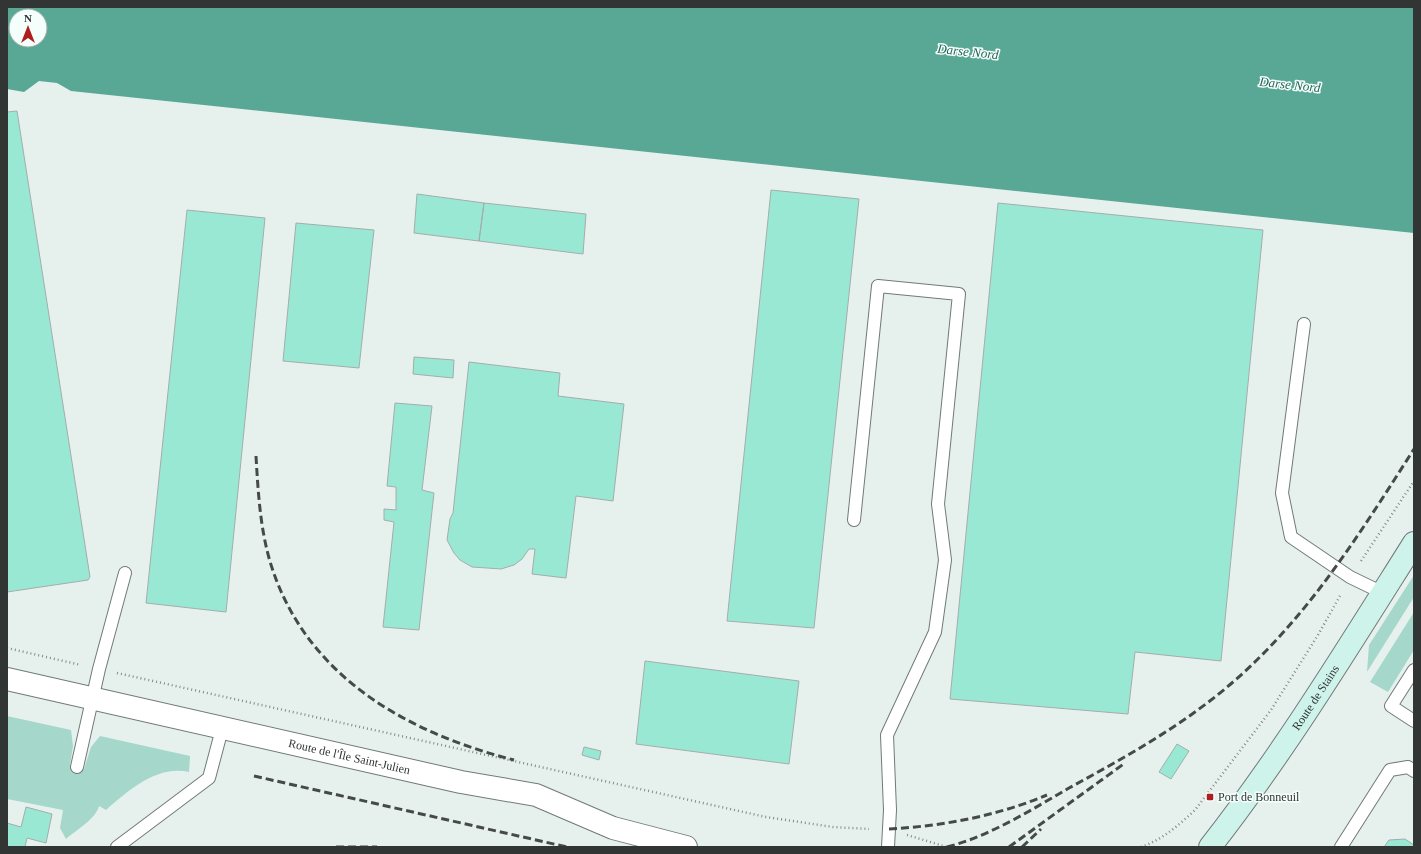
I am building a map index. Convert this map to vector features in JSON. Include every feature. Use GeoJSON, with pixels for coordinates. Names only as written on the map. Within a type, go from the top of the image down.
{"type":"FeatureCollection","features":[{"type":"Feature","properties":{"kind":"main road","name":"Route de Stains"},"geometry":{"type":"LineString","coordinates":[[1210,847],[1248,798],[1283,747],[1414,543]]}},
{"type":"Feature","properties":{"kind":"street","name":"Route de l'Île Saint-Julien"},"geometry":{"type":"LineString","coordinates":[[7,679],[461,782],[536,795],[613,828],[686,847]]}},
{"type":"Feature","properties":{"kind":"lane"},"geometry":{"type":"LineString","coordinates":[[854,520],[878,286],[959,294],[938,504],[945,560],[935,632],[886,735],[890,810],[888,847]]}},
{"type":"Feature","properties":{"kind":"lane"},"geometry":{"type":"LineString","coordinates":[[1304,324],[1282,493],[1291,536],[1350,577],[1383,593]]}},
{"type":"Feature","properties":{"kind":"lane"},"geometry":{"type":"LineString","coordinates":[[77,767],[99,669],[125,573]]}},
{"type":"Feature","properties":{"kind":"lane"},"geometry":{"type":"LineString","coordinates":[[1414,670],[1391,706],[1414,721]]}},
{"type":"Feature","properties":{"kind":"lane"},"geometry":{"type":"LineString","coordinates":[[117,847],[208,778],[222,729]]}},
{"type":"Feature","properties":{"kind":"lane"},"geometry":{"type":"LineString","coordinates":[[1342,847],[1390,770],[1408,767],[1414,771]]}},
{"type":"Feature","properties":{"kind":"path"},"geometry":{"type":"LineString","coordinates":[[1141,847],[1158,840],[1180,824],[1195,810],[1271,710],[1318,635],[1350,577],[1414,481]]}},
{"type":"Feature","properties":{"kind":"path"},"geometry":{"type":"LineString","coordinates":[[7,648],[766,817],[833,827],[889,829],[947,847]]}},
{"type":"Feature","properties":{"kind":"shaded area"},"geometry":{"type":"Polygon","coordinates":[[[1414,575],[1414,597],[1367,672],[1369,645],[1414,575]]]}},
{"type":"Feature","properties":{"kind":"shaded area"},"geometry":{"type":"Polygon","coordinates":[[[1414,612],[1414,650],[1388,692],[1370,682],[1414,612]]]}},
{"type":"Feature","properties":{"kind":"shaded area"},"geometry":{"type":"Polygon","coordinates":[[[7,716],[71,730],[73,746],[70,765],[84,769],[91,747],[100,736],[190,756],[189,772],[166,772],[144,781],[134,787],[106,810],[99,806],[90,820],[66,839],[60,828],[63,810],[7,799],[7,716]]]}},
{"type":"Feature","properties":{"kind":"water","name":"Darse Nord"},"geometry":{"type":"Polygon","coordinates":[[[7,7],[1414,7],[1414,233],[71,91],[57,83],[39,81],[24,92],[7,89],[7,7]]]}},
{"type":"Feature","properties":{"kind":"building"},"geometry":{"type":"Polygon","coordinates":[[[17,111],[90,577],[88,580],[7,592],[7,112],[17,111]]]}},
{"type":"Feature","properties":{"kind":"building"},"geometry":{"type":"Polygon","coordinates":[[[771,190],[859,199],[814,628],[727,621],[771,190]]]}},
{"type":"Feature","properties":{"kind":"building"},"geometry":{"type":"Polygon","coordinates":[[[417,194],[484,203],[479,241],[414,233],[417,194]]]}},
{"type":"Feature","properties":{"kind":"building"},"geometry":{"type":"Polygon","coordinates":[[[484,203],[586,214],[583,254],[479,241],[484,203]]]}},
{"type":"Feature","properties":{"kind":"building"},"geometry":{"type":"Polygon","coordinates":[[[998,203],[1263,230],[1221,661],[1135,652],[1128,714],[950,699],[998,203]]]}},
{"type":"Feature","properties":{"kind":"building"},"geometry":{"type":"Polygon","coordinates":[[[187,210],[265,218],[226,612],[146,603],[187,210]]]}},
{"type":"Feature","properties":{"kind":"building"},"geometry":{"type":"Polygon","coordinates":[[[296,223],[374,230],[359,368],[283,361],[296,223]]]}},
{"type":"Feature","properties":{"kind":"building"},"geometry":{"type":"Polygon","coordinates":[[[414,357],[454,360],[453,378],[413,374],[414,357]]]}},
{"type":"Feature","properties":{"kind":"building"},"geometry":{"type":"Polygon","coordinates":[[[469,362],[560,373],[558,396],[624,404],[613,501],[576,496],[566,578],[532,574],[535,549],[529,549],[522,559],[514,565],[501,569],[472,567],[460,560],[454,553],[447,540],[450,519],[453,513],[469,362]]]}},
{"type":"Feature","properties":{"kind":"building"},"geometry":{"type":"Polygon","coordinates":[[[395,403],[432,406],[422,490],[434,493],[419,630],[383,627],[394,522],[384,520],[384,509],[396,510],[396,487],[387,486],[395,403]]]}},
{"type":"Feature","properties":{"kind":"building"},"geometry":{"type":"Polygon","coordinates":[[[645,661],[799,681],[789,764],[636,744],[645,661]]]}},
{"type":"Feature","properties":{"kind":"building"},"geometry":{"type":"Polygon","coordinates":[[[1177,744],[1189,751],[1171,779],[1159,772],[1177,744]]]}},
{"type":"Feature","properties":{"kind":"building"},"geometry":{"type":"Polygon","coordinates":[[[584,747],[601,751],[599,760],[582,755],[584,747]]]}},
{"type":"Feature","properties":{"kind":"building"},"geometry":{"type":"Polygon","coordinates":[[[26,807],[52,814],[46,843],[27,838],[25,847],[7,847],[7,823],[21,827],[26,807]]]}},
{"type":"Feature","properties":{"kind":"building"},"geometry":{"type":"Polygon","coordinates":[[[1405,839],[1414,845],[1414,847],[1384,847],[1389,840],[1405,839]]]}},
{"type":"Feature","properties":{"kind":"railway"},"geometry":{"type":"LineString","coordinates":[[947,847],[979,836],[1010,822],[1040,805],[1150,742],[1208,703],[1226,688],[1255,662],[1306,606],[1351,545],[1414,449]]}},
{"type":"Feature","properties":{"kind":"railway"},"geometry":{"type":"LineString","coordinates":[[256,456],[261,520],[269,558],[284,599],[306,635],[332,666],[363,692],[397,714],[434,733],[473,748],[514,760]]}},
{"type":"Feature","properties":{"kind":"railway"},"geometry":{"type":"LineString","coordinates":[[1009,847],[1125,763]]}},
{"type":"Feature","properties":{"kind":"railway"},"geometry":{"type":"LineString","coordinates":[[254,776],[567,847]]}},
{"type":"Feature","properties":{"kind":"railway"},"geometry":{"type":"LineString","coordinates":[[889,829],[909,828],[970,819],[1009,809],[1047,795]]}},
{"type":"Feature","properties":{"kind":"railway"},"geometry":{"type":"LineString","coordinates":[[1022,847],[1041,829]]}},
{"type":"Feature","properties":{"kind":"railway"},"geometry":{"type":"LineString","coordinates":[[336,847],[377,847]]}},
{"type":"Feature","properties":{"kind":"place","name":"Port de Bonneuil"},"geometry":{"type":"Point","coordinates":[1210,797]}}]}
